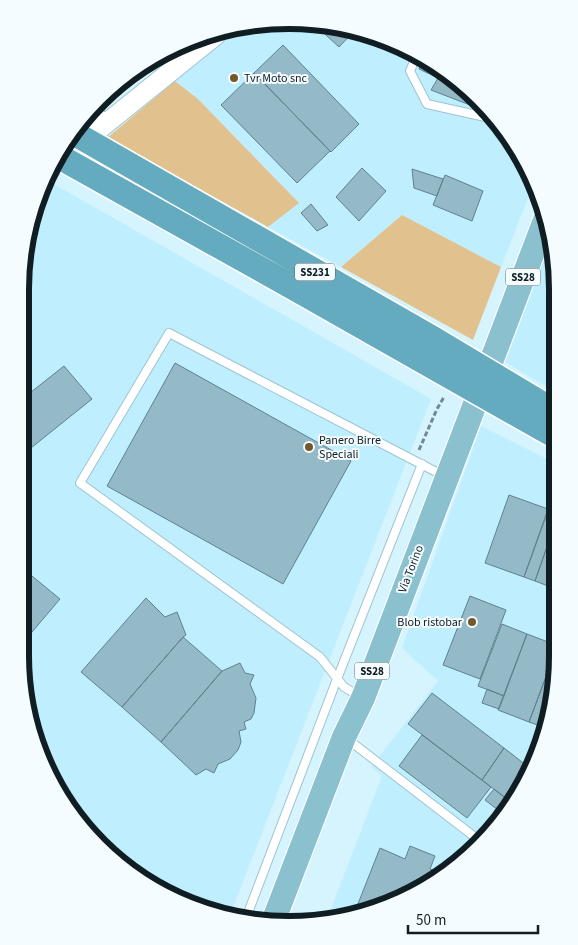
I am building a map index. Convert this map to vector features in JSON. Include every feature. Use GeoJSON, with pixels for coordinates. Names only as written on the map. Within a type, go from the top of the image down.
{"type":"FeatureCollection","features":[{"type":"Feature","properties":{"kind":"highway","name":"SS231"},"geometry":{"type":"LineString","coordinates":[[79,136],[432,338],[549,408]]}},
{"type":"Feature","properties":{"kind":"highway","name":"SS231"},"geometry":{"type":"LineString","coordinates":[[64,159],[549,432]]}},
{"type":"Feature","properties":{"kind":"main road","name":"Via Torino"},"geometry":{"type":"LineString","coordinates":[[275,916],[344,737],[363,698],[445,477],[542,229]]}},
{"type":"Feature","properties":{"kind":"street"},"geometry":{"type":"LineString","coordinates":[[66,156],[207,42]]}},
{"type":"Feature","properties":{"kind":"street"},"geometry":{"type":"LineString","coordinates":[[95,115],[107,123]]}},
{"type":"Feature","properties":{"kind":"lane"},"geometry":{"type":"LineString","coordinates":[[414,61],[410,71],[427,104],[485,117]]}},
{"type":"Feature","properties":{"kind":"lane"},"geometry":{"type":"LineString","coordinates":[[363,698],[344,688],[320,657],[80,483],[169,333],[445,477]]}},
{"type":"Feature","properties":{"kind":"lane"},"geometry":{"type":"LineString","coordinates":[[248,913],[337,679],[422,464]]}},
{"type":"Feature","properties":{"kind":"lane"},"geometry":{"type":"LineString","coordinates":[[344,737],[475,838]]}},
{"type":"Feature","properties":{"kind":"shaded area"},"geometry":{"type":"Polygon","coordinates":[[[272,29],[306,29],[340,34],[389,49],[419,64],[461,93],[485,117],[505,144],[529,189],[530,192],[501,267],[402,215],[341,267],[268,227],[298,202],[198,99],[175,81],[226,37],[272,29]]]}},
{"type":"Feature","properties":{"kind":"shaded area"},"geometry":{"type":"Polygon","coordinates":[[[175,81],[198,99],[299,203],[268,227],[107,138],[175,81]]]}},
{"type":"Feature","properties":{"kind":"shaded area"},"geometry":{"type":"Polygon","coordinates":[[[52,183],[431,399],[232,910],[189,896],[159,881],[117,852],[93,828],[73,801],[49,756],[38,723],[31,690],[29,673],[29,272],[38,222],[52,183]]]}},
{"type":"Feature","properties":{"kind":"shaded area"},"geometry":{"type":"Polygon","coordinates":[[[402,215],[501,267],[473,340],[341,267],[402,215]]]}},
{"type":"Feature","properties":{"kind":"shaded area"},"geometry":{"type":"Polygon","coordinates":[[[544,239],[549,272],[549,388],[500,359],[544,239]]]}},
{"type":"Feature","properties":{"kind":"shaded area"},"geometry":{"type":"Polygon","coordinates":[[[481,426],[549,460],[549,673],[540,723],[522,771],[505,801],[485,828],[461,852],[434,872],[389,896],[356,907],[329,913],[382,776],[371,767],[438,681],[402,648],[481,426]]]}},
{"type":"Feature","properties":{"kind":"building"},"geometry":{"type":"Polygon","coordinates":[[[321,31],[349,36],[339,47],[321,31]]]}},
{"type":"Feature","properties":{"kind":"building"},"geometry":{"type":"Polygon","coordinates":[[[283,45],[359,124],[331,152],[254,73],[283,45]]]}},
{"type":"Feature","properties":{"kind":"building"},"geometry":{"type":"Polygon","coordinates":[[[421,65],[434,73],[461,93],[475,107],[431,90],[438,78],[419,69],[421,65]]]}},
{"type":"Feature","properties":{"kind":"building"},"geometry":{"type":"Polygon","coordinates":[[[254,73],[330,151],[297,183],[221,105],[254,73]]]}},
{"type":"Feature","properties":{"kind":"building"},"geometry":{"type":"Polygon","coordinates":[[[362,168],[386,191],[359,221],[336,197],[362,168]]]}},
{"type":"Feature","properties":{"kind":"building"},"geometry":{"type":"Polygon","coordinates":[[[412,169],[443,179],[437,196],[414,188],[412,169]]]}},
{"type":"Feature","properties":{"kind":"building"},"geometry":{"type":"Polygon","coordinates":[[[445,175],[483,191],[472,221],[433,205],[445,175]]]}},
{"type":"Feature","properties":{"kind":"building"},"geometry":{"type":"Polygon","coordinates":[[[311,204],[328,225],[317,231],[301,213],[311,204]]]}},
{"type":"Feature","properties":{"kind":"building"},"geometry":{"type":"Polygon","coordinates":[[[175,363],[351,461],[283,584],[107,486],[175,363]]]}},
{"type":"Feature","properties":{"kind":"building"},"geometry":{"type":"Polygon","coordinates":[[[64,366],[92,399],[29,450],[29,394],[64,366]]]}},
{"type":"Feature","properties":{"kind":"building"},"geometry":{"type":"Polygon","coordinates":[[[509,495],[548,509],[524,577],[485,563],[509,495]]]}},
{"type":"Feature","properties":{"kind":"building"},"geometry":{"type":"Polygon","coordinates":[[[548,511],[549,541],[535,581],[524,577],[548,511]]]}},
{"type":"Feature","properties":{"kind":"building"},"geometry":{"type":"Polygon","coordinates":[[[549,541],[549,586],[535,581],[549,541]]]}},
{"type":"Feature","properties":{"kind":"building"},"geometry":{"type":"Polygon","coordinates":[[[29,574],[60,599],[29,636],[29,574]]]}},
{"type":"Feature","properties":{"kind":"building"},"geometry":{"type":"Polygon","coordinates":[[[470,596],[506,610],[480,679],[443,665],[470,596]]]}},
{"type":"Feature","properties":{"kind":"building"},"geometry":{"type":"Polygon","coordinates":[[[146,598],[165,617],[177,612],[186,635],[122,707],[81,672],[146,598]]]}},
{"type":"Feature","properties":{"kind":"building"},"geometry":{"type":"Polygon","coordinates":[[[502,624],[527,634],[504,696],[478,686],[502,624]]]}},
{"type":"Feature","properties":{"kind":"building"},"geometry":{"type":"Polygon","coordinates":[[[527,634],[549,642],[549,669],[529,722],[498,710],[527,634]]]}},
{"type":"Feature","properties":{"kind":"building"},"geometry":{"type":"Polygon","coordinates":[[[183,637],[222,671],[161,742],[122,707],[183,637]]]}},
{"type":"Feature","properties":{"kind":"building"},"geometry":{"type":"Polygon","coordinates":[[[240,663],[245,673],[254,675],[250,684],[256,698],[254,713],[251,719],[244,722],[246,729],[239,731],[241,742],[238,750],[230,759],[218,764],[214,773],[206,769],[196,775],[161,742],[222,671],[240,663]]]}},
{"type":"Feature","properties":{"kind":"building"},"geometry":{"type":"Polygon","coordinates":[[[549,669],[547,690],[539,726],[529,722],[549,669]]]}},
{"type":"Feature","properties":{"kind":"building"},"geometry":{"type":"Polygon","coordinates":[[[487,689],[504,696],[499,709],[482,703],[487,689]]]}},
{"type":"Feature","properties":{"kind":"building"},"geometry":{"type":"Polygon","coordinates":[[[432,693],[504,748],[482,780],[408,724],[432,693]]]}},
{"type":"Feature","properties":{"kind":"building"},"geometry":{"type":"Polygon","coordinates":[[[422,735],[491,787],[467,818],[399,766],[422,735]]]}},
{"type":"Feature","properties":{"kind":"building"},"geometry":{"type":"Polygon","coordinates":[[[504,748],[525,764],[506,799],[482,780],[504,748]]]}},
{"type":"Feature","properties":{"kind":"building"},"geometry":{"type":"Polygon","coordinates":[[[494,789],[506,799],[498,810],[485,800],[494,789]]]}},
{"type":"Feature","properties":{"kind":"building"},"geometry":{"type":"Polygon","coordinates":[[[410,846],[435,856],[430,869],[435,871],[389,896],[357,907],[380,848],[405,859],[410,846]]]}},
{"type":"Feature","properties":{"kind":"place","name":"Tvr Moto snc"},"geometry":{"type":"Point","coordinates":[234,78]}},
{"type":"Feature","properties":{"kind":"place","name":"Panero Birre Speciali"},"geometry":{"type":"Point","coordinates":[309,447]}},
{"type":"Feature","properties":{"kind":"place","name":"Blob ristobar"},"geometry":{"type":"Point","coordinates":[472,622]}}]}
